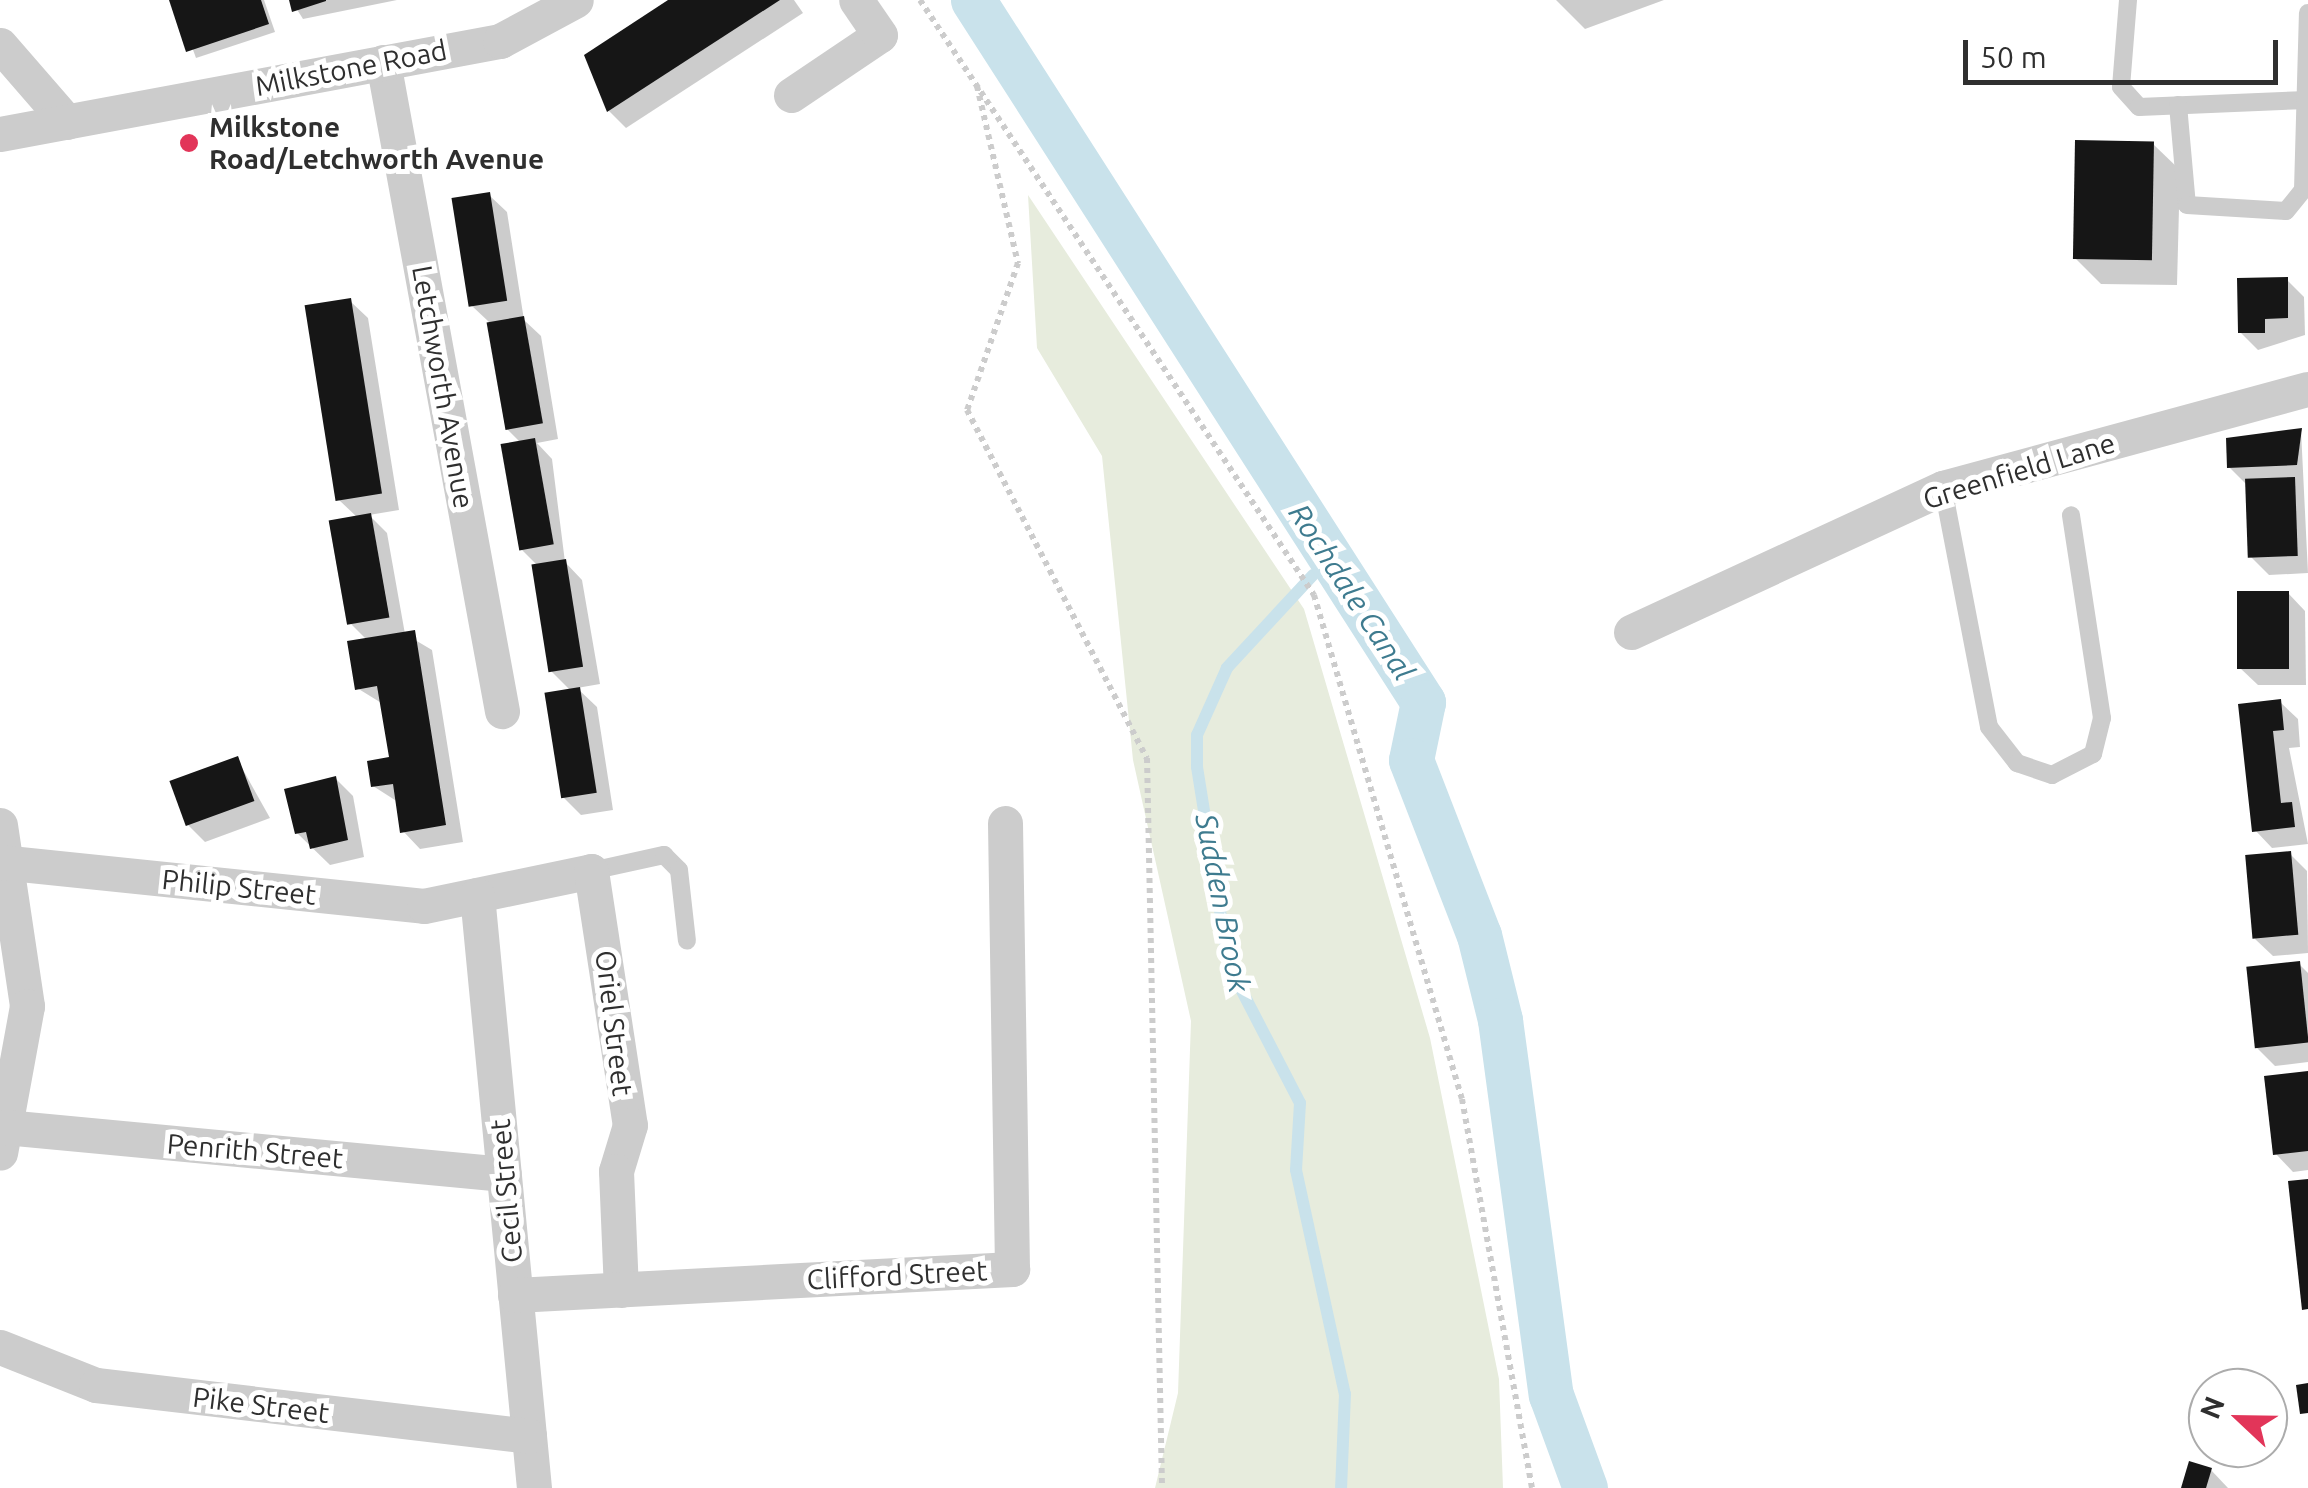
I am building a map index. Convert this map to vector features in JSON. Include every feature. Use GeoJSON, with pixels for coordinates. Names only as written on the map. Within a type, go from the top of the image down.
{"type":"FeatureCollection","features":[{"type":"Feature","properties":{"kind":"street","name":"Milkstone Road"},"geometry":{"type":"LineString","coordinates":[[0,134],[500,40],[576,0]]}},
{"type":"Feature","properties":{"kind":"street"},"geometry":{"type":"LineString","coordinates":[[791,95],[880,35],[856,0]]}},
{"type":"Feature","properties":{"kind":"street"},"geometry":{"type":"LineString","coordinates":[[0,46],[67,122]]}},
{"type":"Feature","properties":{"kind":"street","name":"Letchworth Avenue"},"geometry":{"type":"LineString","coordinates":[[383,62],[502,711]]}},
{"type":"Feature","properties":{"kind":"street","name":"Greenfield Lane"},"geometry":{"type":"LineString","coordinates":[[1631,632],[1943,488],[2308,389]]}},
{"type":"Feature","properties":{"kind":"street","name":"Clifford Street"},"geometry":{"type":"LineString","coordinates":[[516,1295],[1012,1269],[1006,823]]}},
{"type":"Feature","properties":{"kind":"street"},"geometry":{"type":"LineString","coordinates":[[0,824],[28,1006],[2,1140]]}},
{"type":"Feature","properties":{"kind":"street","name":"Philip Street"},"geometry":{"type":"LineString","coordinates":[[3,863],[424,906],[477,894]]}},
{"type":"Feature","properties":{"kind":"street"},"geometry":{"type":"LineString","coordinates":[[477,894],[591,870]]}},
{"type":"Feature","properties":{"kind":"street","name":"Oriel Street"},"geometry":{"type":"LineString","coordinates":[[591,870],[630,1125],[616,1171],[621,1290]]}},
{"type":"Feature","properties":{"kind":"street","name":"Cecil Street"},"geometry":{"type":"LineString","coordinates":[[477,894],[534,1488]]}},
{"type":"Feature","properties":{"kind":"street","name":"Penrith Street"},"geometry":{"type":"LineString","coordinates":[[2,1140],[504,1174]]}},
{"type":"Feature","properties":{"kind":"street","name":"Pike Street"},"geometry":{"type":"LineString","coordinates":[[0,1347],[96,1385],[529,1436]]}},
{"type":"Feature","properties":{"kind":"lane"},"geometry":{"type":"LineString","coordinates":[[2128,0],[2126,99],[2178,105],[2306,100]]}},
{"type":"Feature","properties":{"kind":"lane"},"geometry":{"type":"LineString","coordinates":[[2178,105],[2187,205],[2272,215],[2303,190],[2308,13]]}},
{"type":"Feature","properties":{"kind":"lane"},"geometry":{"type":"LineString","coordinates":[[1943,488],[1989,727],[2016,763],[2052,775],[2093,754],[2102,718],[2072,515]]}},
{"type":"Feature","properties":{"kind":"lane"},"geometry":{"type":"LineString","coordinates":[[591,870],[664,856],[679,870],[686,941]]}},
{"type":"Feature","properties":{"kind":"path"},"geometry":{"type":"LineString","coordinates":[[920,0],[1314,595],[1462,1099],[1532,1488]]}},
{"type":"Feature","properties":{"kind":"path"},"geometry":{"type":"LineString","coordinates":[[976,82],[1018,263],[967,410],[1146,758],[1162,1488]]}},
{"type":"Feature","properties":{"kind":"shaded area"},"geometry":{"type":"Polygon","coordinates":[[[1028,195],[1304,609],[1430,1038],[1499,1379],[1503,1488],[1155,1488],[1178,1393],[1191,1021],[1133,760],[1102,456],[1037,348],[1028,195]]]}},
{"type":"Feature","properties":{"kind":"building"},"geometry":{"type":"Polygon","coordinates":[[[169,0],[261,0],[269,24],[186,52],[169,0]]]}},
{"type":"Feature","properties":{"kind":"building"},"geometry":{"type":"Polygon","coordinates":[[[289,0],[326,0],[326,1],[292,12],[289,0]]]}},
{"type":"Feature","properties":{"kind":"building"},"geometry":{"type":"Polygon","coordinates":[[[668,0],[780,0],[607,112],[584,55],[668,0]]]}},
{"type":"Feature","properties":{"kind":"building"},"geometry":{"type":"Polygon","coordinates":[[[2075,140],[2154,141],[2152,260],[2073,259],[2075,140]]]}},
{"type":"Feature","properties":{"kind":"building"},"geometry":{"type":"Polygon","coordinates":[[[490,192],[507,301],[469,307],[451,198],[490,192]]]}},
{"type":"Feature","properties":{"kind":"building"},"geometry":{"type":"Polygon","coordinates":[[[2288,277],[2288,318],[2265,319],[2265,333],[2238,333],[2237,278],[2288,277]]]}},
{"type":"Feature","properties":{"kind":"building"},"geometry":{"type":"Polygon","coordinates":[[[351,298],[382,494],[336,501],[305,305],[351,298]]]}},
{"type":"Feature","properties":{"kind":"building"},"geometry":{"type":"Polygon","coordinates":[[[524,316],[543,423],[506,430],[487,323],[524,316]]]}},
{"type":"Feature","properties":{"kind":"building"},"geometry":{"type":"Polygon","coordinates":[[[2302,428],[2297,465],[2227,468],[2226,438],[2302,428]]]}},
{"type":"Feature","properties":{"kind":"building"},"geometry":{"type":"Polygon","coordinates":[[[535,438],[554,544],[519,550],[501,444],[535,438]]]}},
{"type":"Feature","properties":{"kind":"building"},"geometry":{"type":"Polygon","coordinates":[[[2295,477],[2298,556],[2248,558],[2245,479],[2295,477]]]}},
{"type":"Feature","properties":{"kind":"building"},"geometry":{"type":"Polygon","coordinates":[[[371,513],[389,617],[347,625],[329,520],[371,513]]]}},
{"type":"Feature","properties":{"kind":"building"},"geometry":{"type":"Polygon","coordinates":[[[566,559],[583,667],[548,672],[531,564],[566,559]]]}},
{"type":"Feature","properties":{"kind":"building"},"geometry":{"type":"Polygon","coordinates":[[[2237,591],[2289,591],[2289,669],[2237,669],[2237,591]]]}},
{"type":"Feature","properties":{"kind":"building"},"geometry":{"type":"Polygon","coordinates":[[[415,630],[446,825],[400,833],[393,784],[371,787],[367,761],[389,757],[377,686],[355,690],[347,641],[415,630]]]}},
{"type":"Feature","properties":{"kind":"building"},"geometry":{"type":"Polygon","coordinates":[[[580,687],[597,793],[561,798],[544,693],[580,687]]]}},
{"type":"Feature","properties":{"kind":"building"},"geometry":{"type":"Polygon","coordinates":[[[2281,699],[2284,730],[2273,731],[2281,803],[2292,802],[2295,827],[2252,832],[2238,704],[2281,699]]]}},
{"type":"Feature","properties":{"kind":"building"},"geometry":{"type":"Polygon","coordinates":[[[238,756],[254,801],[186,826],[169,781],[238,756]]]}},
{"type":"Feature","properties":{"kind":"building"},"geometry":{"type":"Polygon","coordinates":[[[336,776],[348,840],[310,849],[306,832],[295,834],[284,789],[336,776]]]}},
{"type":"Feature","properties":{"kind":"building"},"geometry":{"type":"Polygon","coordinates":[[[2291,851],[2298,935],[2252,939],[2245,855],[2291,851]]]}},
{"type":"Feature","properties":{"kind":"building"},"geometry":{"type":"Polygon","coordinates":[[[2300,961],[2308,1043],[2255,1048],[2246,967],[2300,961]]]}},
{"type":"Feature","properties":{"kind":"building"},"geometry":{"type":"Polygon","coordinates":[[[2308,1071],[2308,1151],[2273,1155],[2264,1076],[2308,1071]]]}},
{"type":"Feature","properties":{"kind":"building"},"geometry":{"type":"Polygon","coordinates":[[[2308,1179],[2308,1309],[2302,1310],[2288,1181],[2308,1179]]]}},
{"type":"Feature","properties":{"kind":"building"},"geometry":{"type":"Polygon","coordinates":[[[2308,1383],[2308,1413],[2300,1414],[2296,1385],[2308,1383]]]}},
{"type":"Feature","properties":{"kind":"building"},"geometry":{"type":"Polygon","coordinates":[[[2188,1464],[2188,1468],[2212,1468],[2206,1488],[2181,1488],[2188,1464]]]}},
{"type":"Feature","properties":{"kind":"waterway","name":"Rochdale Canal"},"geometry":{"type":"LineString","coordinates":[[973,0],[1423,702],[1411,760],[1479,935],[1500,1020],[1551,1395],[1585,1488]]}},
{"type":"Feature","properties":{"kind":"waterway","name":"Sudden Brook"},"geometry":{"type":"LineString","coordinates":[[1313,575],[1227,668],[1197,735],[1197,767],[1229,966],[1300,1103],[1296,1170],[1345,1394],[1341,1488]]}},
{"type":"Feature","properties":{"kind":"place","name":"Milkstone Road/Letchworth Avenue"},"geometry":{"type":"Point","coordinates":[189,143]}}]}
